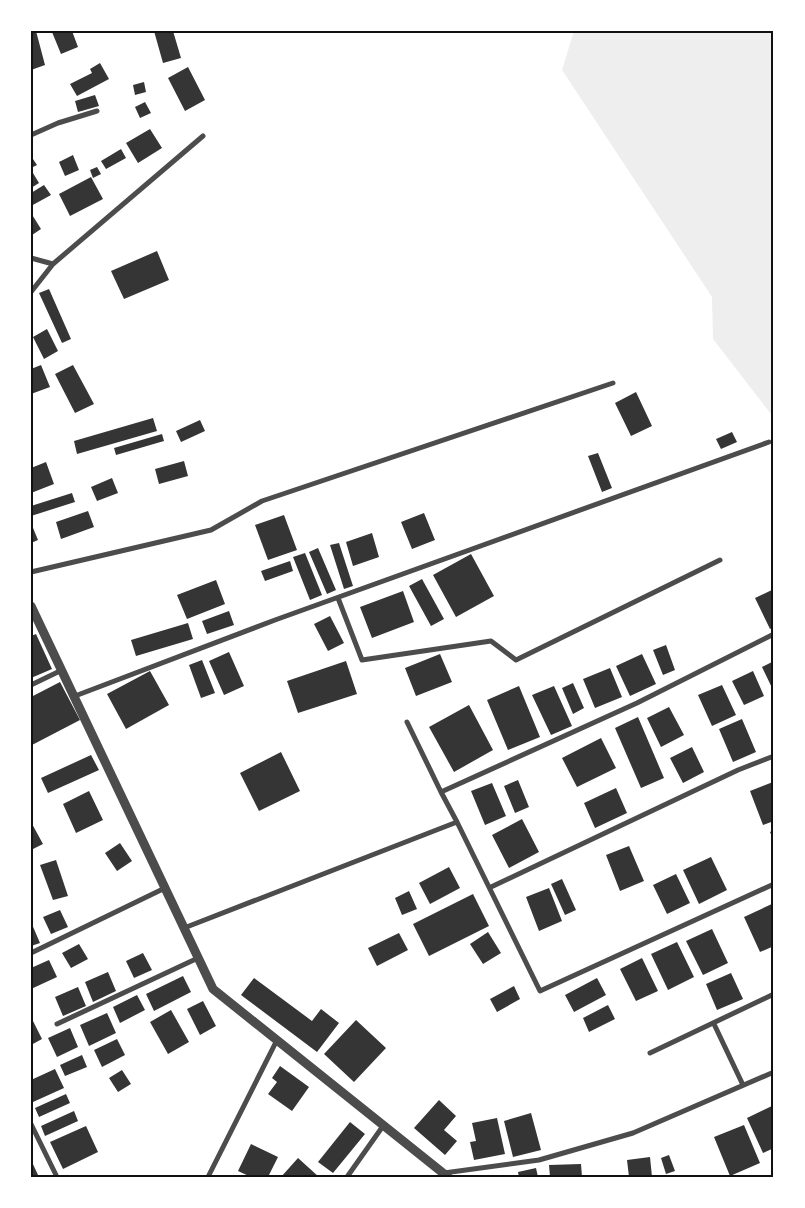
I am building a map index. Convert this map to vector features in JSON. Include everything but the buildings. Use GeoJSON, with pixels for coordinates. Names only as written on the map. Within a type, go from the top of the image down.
{"type":"FeatureCollection","features":[{"type":"Feature","properties":{"kind":"street"},"geometry":{"type":"LineString","coordinates":[[31,134],[58,122],[97,110]]}},
{"type":"Feature","properties":{"kind":"street"},"geometry":{"type":"LineString","coordinates":[[31,292],[53,264],[203,136]]}},
{"type":"Feature","properties":{"kind":"street"},"geometry":{"type":"LineString","coordinates":[[31,258],[53,264]]}},
{"type":"Feature","properties":{"kind":"street"},"geometry":{"type":"LineString","coordinates":[[31,572],[211,530],[262,501],[613,383]]}},
{"type":"Feature","properties":{"kind":"street"},"geometry":{"type":"LineString","coordinates":[[75,696],[338,598],[769,442]]}},
{"type":"Feature","properties":{"kind":"street"},"geometry":{"type":"LineString","coordinates":[[338,598],[362,660],[491,641],[516,660],[720,560]]}},
{"type":"Feature","properties":{"kind":"street"},"geometry":{"type":"LineString","coordinates":[[31,606],[213,989],[446,1175],[539,1160],[633,1133],[774,1072]]}},
{"type":"Feature","properties":{"kind":"street"},"geometry":{"type":"LineString","coordinates":[[441,792],[637,703],[774,634]]}},
{"type":"Feature","properties":{"kind":"street"},"geometry":{"type":"LineString","coordinates":[[31,685],[62,670]]}},
{"type":"Feature","properties":{"kind":"street"},"geometry":{"type":"LineString","coordinates":[[407,722],[491,887],[540,991],[774,884]]}},
{"type":"Feature","properties":{"kind":"street"},"geometry":{"type":"LineString","coordinates":[[491,887],[738,770],[774,756]]}},
{"type":"Feature","properties":{"kind":"street"},"geometry":{"type":"LineString","coordinates":[[184,928],[457,822]]}},
{"type":"Feature","properties":{"kind":"street"},"geometry":{"type":"LineString","coordinates":[[31,953],[165,888]]}},
{"type":"Feature","properties":{"kind":"street"},"geometry":{"type":"LineString","coordinates":[[58,1024],[198,958]]}},
{"type":"Feature","properties":{"kind":"street"},"geometry":{"type":"LineString","coordinates":[[650,1053],[774,994]]}},
{"type":"Feature","properties":{"kind":"street"},"geometry":{"type":"LineString","coordinates":[[714,1024],[743,1085]]}},
{"type":"Feature","properties":{"kind":"street"},"geometry":{"type":"LineString","coordinates":[[208,1177],[277,1040]]}},
{"type":"Feature","properties":{"kind":"street"},"geometry":{"type":"LineString","coordinates":[[31,1124],[56,1175]]}},
{"type":"Feature","properties":{"kind":"street"},"geometry":{"type":"LineString","coordinates":[[347,1177],[383,1126]]}},
{"type":"Feature","properties":{"kind":"shaded area"},"geometry":{"type":"Polygon","coordinates":[[[574,31],[774,31],[774,418],[713,339],[712,297],[562,70],[574,31]]]}}]}
